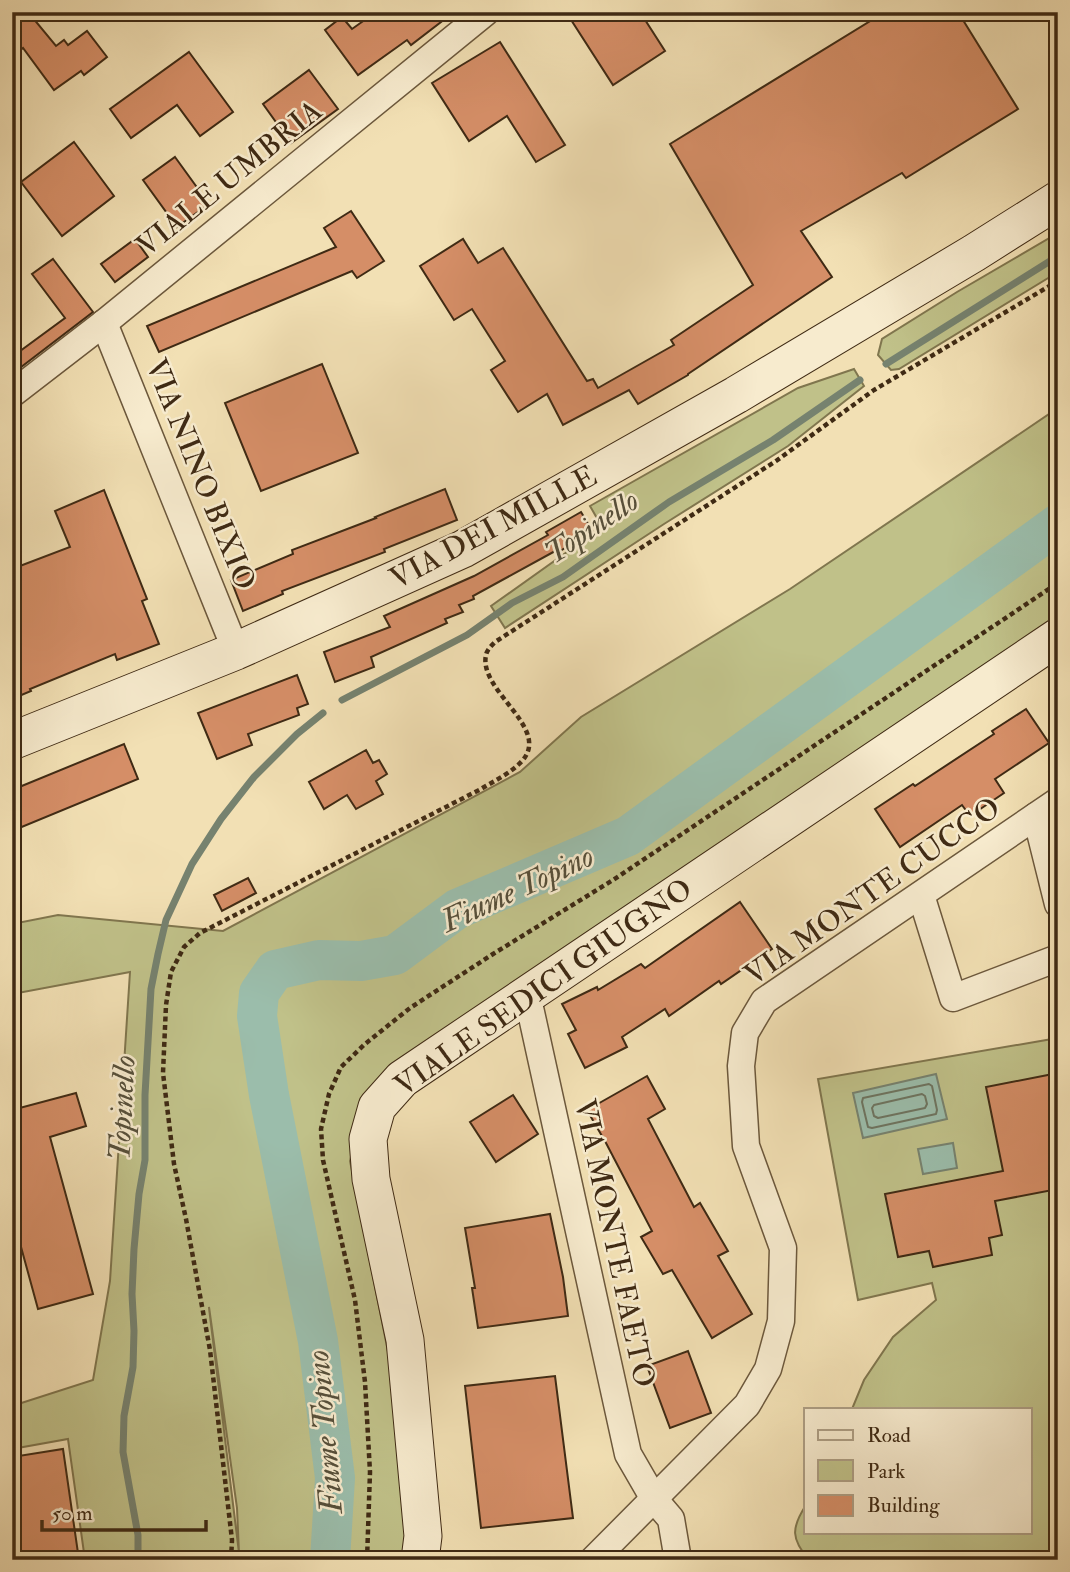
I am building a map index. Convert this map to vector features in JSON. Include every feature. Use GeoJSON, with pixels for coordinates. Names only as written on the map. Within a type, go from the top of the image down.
{"type":"FeatureCollection","features":[{"type":"Feature","properties":{"kind":"street","name":"VIALE UMBRIA"},"geometry":{"type":"LineString","coordinates":[[12,394],[104,323],[486,12]]}},
{"type":"Feature","properties":{"kind":"street","name":"VIA DEI MILLE"},"geometry":{"type":"LineString","coordinates":[[12,741],[236,650],[463,550],[736,395],[1058,200]]}},
{"type":"Feature","properties":{"kind":"street","name":"VIA NINO BIXIO"},"geometry":{"type":"LineString","coordinates":[[104,323],[236,650]]}},
{"type":"Feature","properties":{"kind":"street","name":"VIALE SEDICI GIUGNO"},"geometry":{"type":"LineString","coordinates":[[421,1560],[423,1536],[405,1340],[371,1179],[368,1139],[377,1107],[402,1079],[1058,637]]}},
{"type":"Feature","properties":{"kind":"street","name":"VIA MONTE CUCCO"},"geometry":{"type":"LineString","coordinates":[[593,1560],[747,1405],[768,1369],[781,1321],[783,1248],[746,1146],[741,1066],[745,1032],[764,1001],[1058,801]]}},
{"type":"Feature","properties":{"kind":"street"},"geometry":{"type":"LineString","coordinates":[[1036,816],[1058,904]]}},
{"type":"Feature","properties":{"kind":"street"},"geometry":{"type":"LineString","coordinates":[[921,895],[953,998],[1058,958]]}},
{"type":"Feature","properties":{"kind":"street","name":"VIA MONTE FAETO"},"geometry":{"type":"LineString","coordinates":[[527,994],[628,1454],[654,1499],[671,1519],[678,1560]]}},
{"type":"Feature","properties":{"kind":"path"},"geometry":{"type":"LineString","coordinates":[[231,1560],[232,1540],[210,1350],[174,1164],[163,1073],[166,1004],[171,972],[184,947],[200,933],[481,789],[522,761],[528,750],[529,737],[491,680],[485,663],[486,652],[495,642],[776,461],[874,390],[1058,281]]}},
{"type":"Feature","properties":{"kind":"green space"},"geometry":{"type":"Polygon","coordinates":[[[1058,233],[1058,272],[899,369],[891,370],[878,355],[882,339],[1058,233]]]}},
{"type":"Feature","properties":{"kind":"green space"},"geometry":{"type":"Polygon","coordinates":[[[854,369],[864,386],[788,446],[505,628],[491,606],[602,527],[590,506],[798,388],[854,369]]]}},
{"type":"Feature","properties":{"kind":"green space"},"geometry":{"type":"Polygon","coordinates":[[[1058,408],[1058,619],[366,1097],[350,1161],[402,1422],[406,1560],[85,1560],[68,1439],[12,1449],[12,1406],[93,1380],[110,1281],[130,972],[18,993],[12,990],[12,924],[58,915],[223,931],[520,772],[581,717],[790,589],[1058,408]],[[209,1307],[239,1553],[237,1508],[209,1307]]]}},
{"type":"Feature","properties":{"kind":"green space"},"geometry":{"type":"Polygon","coordinates":[[[1058,1038],[1058,1560],[809,1560],[799,1546],[795,1533],[804,1509],[804,1534],[1032,1534],[1032,1408],[852,1408],[864,1380],[893,1337],[936,1300],[932,1283],[858,1300],[818,1079],[1058,1038]]]}},
{"type":"Feature","properties":{"kind":"water"},"geometry":{"type":"Polygon","coordinates":[[[936,1074],[947,1119],[863,1138],[853,1093],[936,1074]]]}},
{"type":"Feature","properties":{"kind":"water"},"geometry":{"type":"Polygon","coordinates":[[[953,1143],[957,1168],[923,1174],[918,1149],[953,1143]]]}},
{"type":"Feature","properties":{"kind":"building"},"geometry":{"type":"Polygon","coordinates":[[[12,12],[28,12],[56,46],[64,40],[68,45],[87,31],[107,57],[84,75],[81,71],[54,90],[23,48],[12,57],[12,12]]]}},
{"type":"Feature","properties":{"kind":"building"},"geometry":{"type":"Polygon","coordinates":[[[376,12],[454,12],[411,45],[407,40],[358,75],[325,30],[342,17],[352,29],[376,12]]]}},
{"type":"Feature","properties":{"kind":"building"},"geometry":{"type":"Polygon","coordinates":[[[566,12],[640,12],[665,51],[613,85],[566,12]]]}},
{"type":"Feature","properties":{"kind":"building"},"geometry":{"type":"Polygon","coordinates":[[[885,12],[958,12],[1018,109],[906,178],[902,173],[801,231],[832,277],[688,375],[638,404],[629,390],[563,425],[547,394],[518,412],[491,370],[505,361],[472,309],[454,320],[420,266],[463,239],[478,263],[503,248],[587,381],[593,379],[598,388],[674,345],[671,340],[753,285],[670,144],[885,12]]]}},
{"type":"Feature","properties":{"kind":"building"},"geometry":{"type":"Polygon","coordinates":[[[500,42],[565,145],[536,162],[507,116],[469,141],[432,83],[500,42]]]}},
{"type":"Feature","properties":{"kind":"building"},"geometry":{"type":"Polygon","coordinates":[[[189,52],[233,112],[200,136],[177,105],[131,138],[110,109],[189,52]]]}},
{"type":"Feature","properties":{"kind":"building"},"geometry":{"type":"Polygon","coordinates":[[[309,70],[338,109],[291,143],[263,104],[309,70]]]}},
{"type":"Feature","properties":{"kind":"building"},"geometry":{"type":"Polygon","coordinates":[[[74,142],[114,196],[62,236],[21,182],[74,142]]]}},
{"type":"Feature","properties":{"kind":"building"},"geometry":{"type":"Polygon","coordinates":[[[175,157],[209,204],[177,227],[143,180],[175,157]]]}},
{"type":"Feature","properties":{"kind":"building"},"geometry":{"type":"Polygon","coordinates":[[[351,211],[384,261],[357,278],[352,271],[159,352],[147,326],[336,247],[324,228],[351,211]]]}},
{"type":"Feature","properties":{"kind":"building"},"geometry":{"type":"Polygon","coordinates":[[[135,239],[148,257],[115,282],[101,264],[135,239]]]}},
{"type":"Feature","properties":{"kind":"building"},"geometry":{"type":"Polygon","coordinates":[[[53,259],[93,312],[12,374],[12,357],[65,318],[32,274],[53,259]]]}},
{"type":"Feature","properties":{"kind":"building"},"geometry":{"type":"Polygon","coordinates":[[[322,364],[358,453],[261,491],[225,403],[322,364]]]}},
{"type":"Feature","properties":{"kind":"building"},"geometry":{"type":"Polygon","coordinates":[[[445,489],[457,520],[384,549],[385,552],[282,591],[283,594],[243,611],[231,580],[293,554],[292,550],[445,489]]]}},
{"type":"Feature","properties":{"kind":"building"},"geometry":{"type":"Polygon","coordinates":[[[104,490],[147,599],[142,601],[159,644],[117,660],[115,654],[12,699],[12,569],[70,547],[55,511],[104,490]]]}},
{"type":"Feature","properties":{"kind":"building"},"geometry":{"type":"Polygon","coordinates":[[[581,512],[593,532],[473,596],[474,599],[459,605],[463,612],[445,619],[447,623],[371,657],[374,667],[335,682],[324,652],[390,627],[384,616],[474,576],[548,535],[546,532],[581,512]]]}},
{"type":"Feature","properties":{"kind":"building"},"geometry":{"type":"Polygon","coordinates":[[[297,675],[308,704],[297,708],[299,715],[248,734],[252,745],[217,759],[198,713],[297,675]]]}},
{"type":"Feature","properties":{"kind":"building"},"geometry":{"type":"Polygon","coordinates":[[[1026,709],[1049,743],[995,779],[1004,793],[970,816],[962,805],[900,847],[875,809],[994,734],[992,731],[1026,709]]]}},
{"type":"Feature","properties":{"kind":"building"},"geometry":{"type":"Polygon","coordinates":[[[124,744],[138,779],[12,831],[12,790],[124,744]]]}},
{"type":"Feature","properties":{"kind":"building"},"geometry":{"type":"Polygon","coordinates":[[[366,750],[373,763],[379,760],[387,774],[376,781],[383,794],[356,809],[347,795],[324,809],[309,782],[366,750]]]}},
{"type":"Feature","properties":{"kind":"building"},"geometry":{"type":"Polygon","coordinates":[[[248,878],[256,893],[222,911],[214,895],[248,878]]]}},
{"type":"Feature","properties":{"kind":"building"},"geometry":{"type":"Polygon","coordinates":[[[740,902],[772,949],[669,1016],[665,1009],[622,1037],[627,1047],[585,1068],[568,1034],[576,1030],[562,1004],[597,987],[598,990],[641,964],[645,968],[740,902]]]}},
{"type":"Feature","properties":{"kind":"building"},"geometry":{"type":"Polygon","coordinates":[[[1058,1073],[1058,1189],[995,1201],[1002,1235],[989,1238],[992,1255],[933,1267],[929,1251],[898,1257],[885,1194],[1003,1171],[986,1087],[1058,1073]]]}},
{"type":"Feature","properties":{"kind":"building"},"geometry":{"type":"Polygon","coordinates":[[[647,1076],[665,1109],[648,1119],[694,1207],[700,1203],[728,1251],[718,1256],[752,1314],[712,1338],[672,1270],[663,1274],[641,1237],[652,1231],[587,1110],[647,1076]]]}},
{"type":"Feature","properties":{"kind":"building"},"geometry":{"type":"Polygon","coordinates":[[[76,1093],[86,1126],[50,1137],[93,1294],[38,1309],[12,1214],[12,1110],[76,1093]]]}},
{"type":"Feature","properties":{"kind":"building"},"geometry":{"type":"Polygon","coordinates":[[[513,1095],[538,1134],[496,1162],[470,1122],[513,1095]]]}},
{"type":"Feature","properties":{"kind":"building"},"geometry":{"type":"Polygon","coordinates":[[[550,1214],[568,1316],[478,1328],[472,1288],[475,1288],[465,1228],[550,1214]]]}},
{"type":"Feature","properties":{"kind":"building"},"geometry":{"type":"Polygon","coordinates":[[[688,1351],[711,1413],[670,1428],[647,1366],[688,1351]]]}},
{"type":"Feature","properties":{"kind":"building"},"geometry":{"type":"Polygon","coordinates":[[[555,1376],[573,1518],[481,1528],[465,1386],[555,1376]]]}},
{"type":"Feature","properties":{"kind":"building"},"geometry":{"type":"Polygon","coordinates":[[[63,1449],[79,1560],[12,1560],[12,1457],[63,1449]]]}},
{"type":"Feature","properties":{"kind":"waterway","name":"Topinello"},"geometry":{"type":"LineString","coordinates":[[886,364],[1058,256]]}},
{"type":"Feature","properties":{"kind":"waterway","name":"Topinello"},"geometry":{"type":"LineString","coordinates":[[342,700],[467,635],[512,603],[563,577],[669,502],[773,440],[860,380]]}},
{"type":"Feature","properties":{"kind":"waterway","name":"Fiume Topino"},"geometry":{"type":"LineString","coordinates":[[330,1560],[335,1478],[318,1341],[269,1095],[257,1016],[259,993],[275,970],[319,960],[361,961],[395,955],[457,909],[628,836],[1058,524]]}},
{"type":"Feature","properties":{"kind":"waterway","name":"Topinello"},"geometry":{"type":"LineString","coordinates":[[138,1560],[138,1535],[123,1452],[124,1416],[133,1367],[134,1249],[145,1160],[145,1095],[151,989],[158,954],[166,920],[192,864],[221,819],[254,777],[297,734],[323,713]]}}]}
